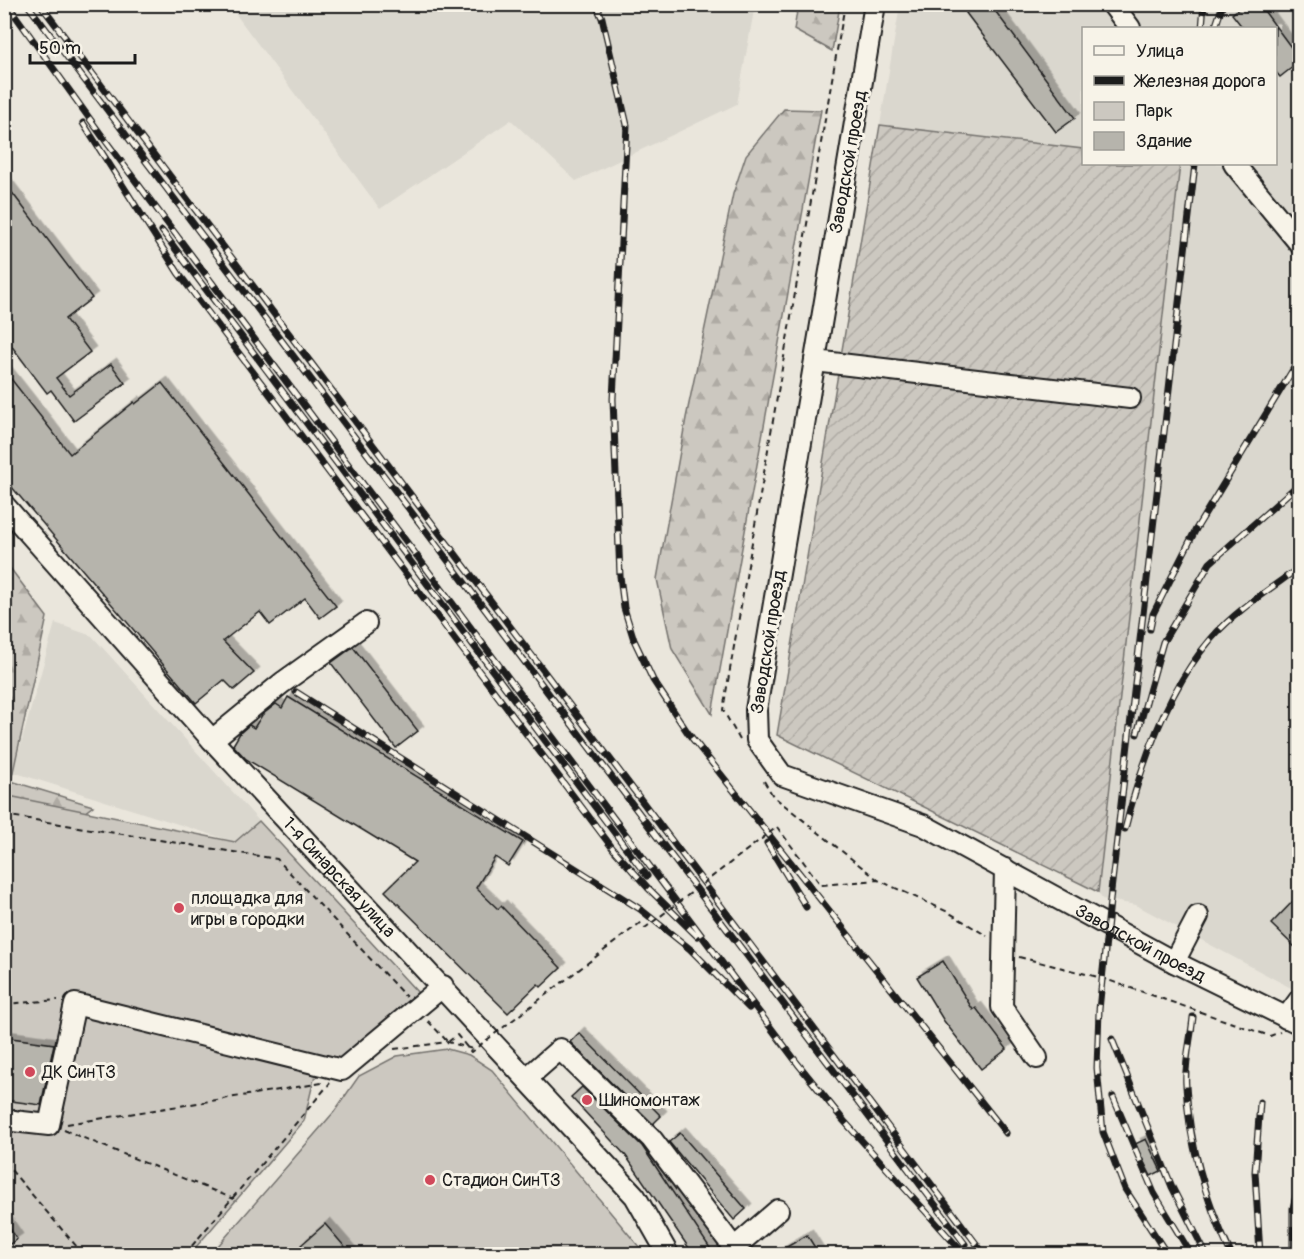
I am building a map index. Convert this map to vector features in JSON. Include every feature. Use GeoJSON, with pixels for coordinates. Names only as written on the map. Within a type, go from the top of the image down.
{"type":"FeatureCollection","features":[{"type":"Feature","properties":{"kind":"street","name":"Заводской проезд"},"geometry":{"type":"LineString","coordinates":[[875,4],[756,710],[757,740],[782,775],[923,825],[1292,1024]]}},
{"type":"Feature","properties":{"kind":"street"},"geometry":{"type":"LineString","coordinates":[[1112,4],[1129,27]]}},
{"type":"Feature","properties":{"kind":"street"},"geometry":{"type":"LineString","coordinates":[[1235,165],[1299,244]]}},
{"type":"Feature","properties":{"kind":"street"},"geometry":{"type":"LineString","coordinates":[[815,361],[1130,398]]}},
{"type":"Feature","properties":{"kind":"street","name":"1-я Синарская улица"},"geometry":{"type":"LineString","coordinates":[[4,505],[212,740],[528,1077],[635,1196],[668,1254]]}},
{"type":"Feature","properties":{"kind":"street"},"geometry":{"type":"LineString","coordinates":[[212,740],[282,683],[366,623]]}},
{"type":"Feature","properties":{"kind":"street"},"geometry":{"type":"LineString","coordinates":[[1005,869],[1002,1007],[1037,1058]]}},
{"type":"Feature","properties":{"kind":"street"},"geometry":{"type":"LineString","coordinates":[[1174,962],[1198,916]]}},
{"type":"Feature","properties":{"kind":"street"},"geometry":{"type":"LineString","coordinates":[[4,1119],[49,1125],[75,1004],[342,1070],[442,986]]}},
{"type":"Feature","properties":{"kind":"street"},"geometry":{"type":"LineString","coordinates":[[1292,1024],[1299,999]]}},
{"type":"Feature","properties":{"kind":"street"},"geometry":{"type":"LineString","coordinates":[[528,1077],[560,1049],[651,1138],[737,1251],[778,1210]]}},
{"type":"Feature","properties":{"kind":"path"},"geometry":{"type":"LineString","coordinates":[[4,815],[277,859],[407,998]]}},
{"type":"Feature","properties":{"kind":"path"},"geometry":{"type":"LineString","coordinates":[[391,1050],[448,1042],[457,1035],[471,1053],[640,923],[645,928],[777,827],[821,885],[878,880],[948,912],[1020,958],[1102,978],[1270,1036],[1292,1024]]}},
{"type":"Feature","properties":{"kind":"path"},"geometry":{"type":"LineString","coordinates":[[423,1016],[448,1042]]}},
{"type":"Feature","properties":{"kind":"path"},"geometry":{"type":"LineString","coordinates":[[66,1124],[332,1082],[185,1254]]}},
{"type":"Feature","properties":{"kind":"path"},"geometry":{"type":"LineString","coordinates":[[54,1126],[234,1199]]}},
{"type":"Feature","properties":{"kind":"path"},"geometry":{"type":"LineString","coordinates":[[4,1162],[83,1254]]}},
{"type":"Feature","properties":{"kind":"shaded area"},"geometry":{"type":"Polygon","coordinates":[[[229,5],[755,5],[737,104],[576,181],[511,120],[380,209],[229,5]]]}},
{"type":"Feature","properties":{"kind":"shaded area"},"geometry":{"type":"Polygon","coordinates":[[[900,5],[1299,5],[1299,985],[1291,988],[1136,905],[1102,899],[1098,892],[1180,165],[1277,165],[1277,27],[1082,27],[1082,149],[880,125],[900,5]]]}},
{"type":"Feature","properties":{"kind":"shaded area"},"geometry":{"type":"Polygon","coordinates":[[[55,623],[92,636],[259,821],[235,842],[13,772],[55,623]]]}},
{"type":"Feature","properties":{"kind":"green space"},"geometry":{"type":"Polygon","coordinates":[[[798,5],[840,5],[832,51],[794,30],[798,5]]]}},
{"type":"Feature","properties":{"kind":"green space"},"geometry":{"type":"Polygon","coordinates":[[[784,109],[821,110],[712,714],[672,649],[657,579],[686,418],[733,194],[746,155],[784,109]]]}},
{"type":"Feature","properties":{"kind":"green space"},"geometry":{"type":"Polygon","coordinates":[[[880,125],[1082,149],[1082,165],[1180,165],[1098,892],[777,735],[880,125]]]}},
{"type":"Feature","properties":{"kind":"green space"},"geometry":{"type":"Polygon","coordinates":[[[4,560],[47,617],[11,781],[93,806],[80,816],[5,815],[4,560]]]}},
{"type":"Feature","properties":{"kind":"green space"},"geometry":{"type":"Polygon","coordinates":[[[4,795],[235,842],[259,821],[419,994],[314,1079],[304,1121],[190,1254],[5,1254],[4,795]]]}},
{"type":"Feature","properties":{"kind":"green space","name":"Стадион СинТЗ"},"geometry":{"type":"Polygon","coordinates":[[[447,1049],[469,1055],[492,1070],[645,1254],[211,1254],[334,1112],[359,1076],[397,1056],[447,1049]]]}},
{"type":"Feature","properties":{"kind":"building"},"geometry":{"type":"Polygon","coordinates":[[[977,4],[990,4],[1075,118],[1056,132],[966,13],[977,4]]]}},
{"type":"Feature","properties":{"kind":"building"},"geometry":{"type":"Polygon","coordinates":[[[1245,4],[1259,4],[1276,27],[1242,27],[1232,14],[1245,4]]]}},
{"type":"Feature","properties":{"kind":"building"},"geometry":{"type":"Polygon","coordinates":[[[1277,28],[1299,58],[1299,62],[1280,77],[1277,73],[1277,28]]]}},
{"type":"Feature","properties":{"kind":"building"},"geometry":{"type":"Polygon","coordinates":[[[4,182],[92,298],[65,319],[90,352],[56,378],[69,395],[111,364],[125,383],[74,421],[51,390],[47,393],[4,336],[4,182]]]}},
{"type":"Feature","properties":{"kind":"building"},"geometry":{"type":"Polygon","coordinates":[[[4,370],[70,454],[134,402],[135,404],[162,383],[336,606],[320,618],[305,598],[270,625],[260,612],[223,641],[254,673],[234,690],[224,680],[196,703],[4,478],[4,370]]]}},
{"type":"Feature","properties":{"kind":"building"},"geometry":{"type":"Polygon","coordinates":[[[353,647],[418,731],[396,748],[331,663],[353,647]]]}},
{"type":"Feature","properties":{"kind":"building"},"geometry":{"type":"Polygon","coordinates":[[[288,697],[523,842],[508,866],[495,857],[476,888],[498,909],[501,906],[561,968],[541,987],[538,984],[508,1013],[385,891],[415,862],[246,759],[233,745],[240,733],[249,725],[254,728],[262,715],[276,704],[282,708],[288,697]]]}},
{"type":"Feature","properties":{"kind":"building"},"geometry":{"type":"Polygon","coordinates":[[[1299,895],[1299,951],[1271,924],[1299,895]]]}},
{"type":"Feature","properties":{"kind":"building"},"geometry":{"type":"Polygon","coordinates":[[[943,961],[973,1010],[976,1008],[1007,1049],[981,1069],[944,1021],[917,977],[943,961]]]}},
{"type":"Feature","properties":{"kind":"building"},"geometry":{"type":"Polygon","coordinates":[[[579,1033],[661,1116],[653,1124],[570,1042],[579,1033]]]}},
{"type":"Feature","properties":{"kind":"building","name":"ДК СинТЗ"},"geometry":{"type":"Polygon","coordinates":[[[4,1037],[54,1044],[41,1105],[4,1100],[4,1037]]]}},
{"type":"Feature","properties":{"kind":"building"},"geometry":{"type":"Polygon","coordinates":[[[582,1087],[642,1146],[714,1254],[693,1254],[626,1156],[571,1097],[582,1087]]]}},
{"type":"Feature","properties":{"kind":"building"},"geometry":{"type":"Polygon","coordinates":[[[680,1133],[746,1209],[734,1220],[669,1142],[680,1133]]]}},
{"type":"Feature","properties":{"kind":"building"},"geometry":{"type":"Polygon","coordinates":[[[1146,1139],[1161,1171],[1151,1176],[1135,1144],[1146,1139]]]}},
{"type":"Feature","properties":{"kind":"building"},"geometry":{"type":"Polygon","coordinates":[[[4,1220],[17,1239],[4,1248],[4,1220]]]}},
{"type":"Feature","properties":{"kind":"building"},"geometry":{"type":"Polygon","coordinates":[[[325,1224],[351,1254],[309,1254],[301,1245],[325,1224]]]}},
{"type":"Feature","properties":{"kind":"building"},"geometry":{"type":"Polygon","coordinates":[[[807,1235],[819,1254],[775,1254],[807,1235]]]}},
{"type":"Feature","properties":{"kind":"railway"},"geometry":{"type":"LineString","coordinates":[[7,4],[105,140],[798,1064],[844,1121],[964,1254]]}},
{"type":"Feature","properties":{"kind":"railway"},"geometry":{"type":"LineString","coordinates":[[27,4],[965,1244]]}},
{"type":"Feature","properties":{"kind":"railway"},"geometry":{"type":"LineString","coordinates":[[40,4],[984,1254]]}},
{"type":"Feature","properties":{"kind":"railway"},"geometry":{"type":"LineString","coordinates":[[596,4],[602,18],[627,125],[613,399],[620,576],[624,608],[634,640],[653,680],[688,733],[1006,1133]]}},
{"type":"Feature","properties":{"kind":"railway"},"geometry":{"type":"LineString","coordinates":[[1202,27],[1204,4]]}},
{"type":"Feature","properties":{"kind":"railway"},"geometry":{"type":"LineString","coordinates":[[1215,27],[1223,4]]}},
{"type":"Feature","properties":{"kind":"railway"},"geometry":{"type":"LineString","coordinates":[[83,123],[179,274],[614,850],[648,888],[697,936]]}},
{"type":"Feature","properties":{"kind":"railway"},"geometry":{"type":"LineString","coordinates":[[1167,1254],[1125,1189],[1103,1132],[1097,1068],[1099,1010],[1111,891],[1195,165]]}},
{"type":"Feature","properties":{"kind":"railway"},"geometry":{"type":"LineString","coordinates":[[162,231],[647,876]]}},
{"type":"Feature","properties":{"kind":"railway"},"geometry":{"type":"LineString","coordinates":[[1150,629],[1153,614],[1196,529],[1300,358]]}},
{"type":"Feature","properties":{"kind":"railway"},"geometry":{"type":"LineString","coordinates":[[1137,734],[1163,642],[1210,563],[1300,483]]}},
{"type":"Feature","properties":{"kind":"railway"},"geometry":{"type":"LineString","coordinates":[[1125,829],[1139,779],[1158,729],[1181,681],[1195,659],[1231,619],[1300,567]]}},
{"type":"Feature","properties":{"kind":"railway"},"geometry":{"type":"LineString","coordinates":[[296,692],[640,909],[690,949],[749,1008]]}},
{"type":"Feature","properties":{"kind":"railway"},"geometry":{"type":"LineString","coordinates":[[767,843],[806,907]]}},
{"type":"Feature","properties":{"kind":"railway"},"geometry":{"type":"LineString","coordinates":[[1193,1017],[1186,1078],[1191,1130],[1200,1173],[1231,1254]]}},
{"type":"Feature","properties":{"kind":"railway"},"geometry":{"type":"LineString","coordinates":[[1112,1039],[1172,1187],[1206,1254]]}},
{"type":"Feature","properties":{"kind":"railway"},"geometry":{"type":"LineString","coordinates":[[1113,1097],[1154,1193],[1191,1254]]}},
{"type":"Feature","properties":{"kind":"railway"},"geometry":{"type":"LineString","coordinates":[[1260,1102],[1255,1172],[1260,1254]]}},
{"type":"Feature","properties":{"kind":"railway"},"geometry":{"type":"LineString","coordinates":[[1293,1254],[1293,1208],[1300,1179]]}},
{"type":"Feature","properties":{"kind":"place","name":"площадка для игры в городки"},"geometry":{"type":"Point","coordinates":[179,908]}},
{"type":"Feature","properties":{"kind":"place","name":"ДК СинТЗ"},"geometry":{"type":"Point","coordinates":[30,1072]}},
{"type":"Feature","properties":{"kind":"place","name":"Шиномонтаж"},"geometry":{"type":"Point","coordinates":[587,1100]}},
{"type":"Feature","properties":{"kind":"place","name":"Стадион СинТЗ"},"geometry":{"type":"Point","coordinates":[430,1180]}}]}
